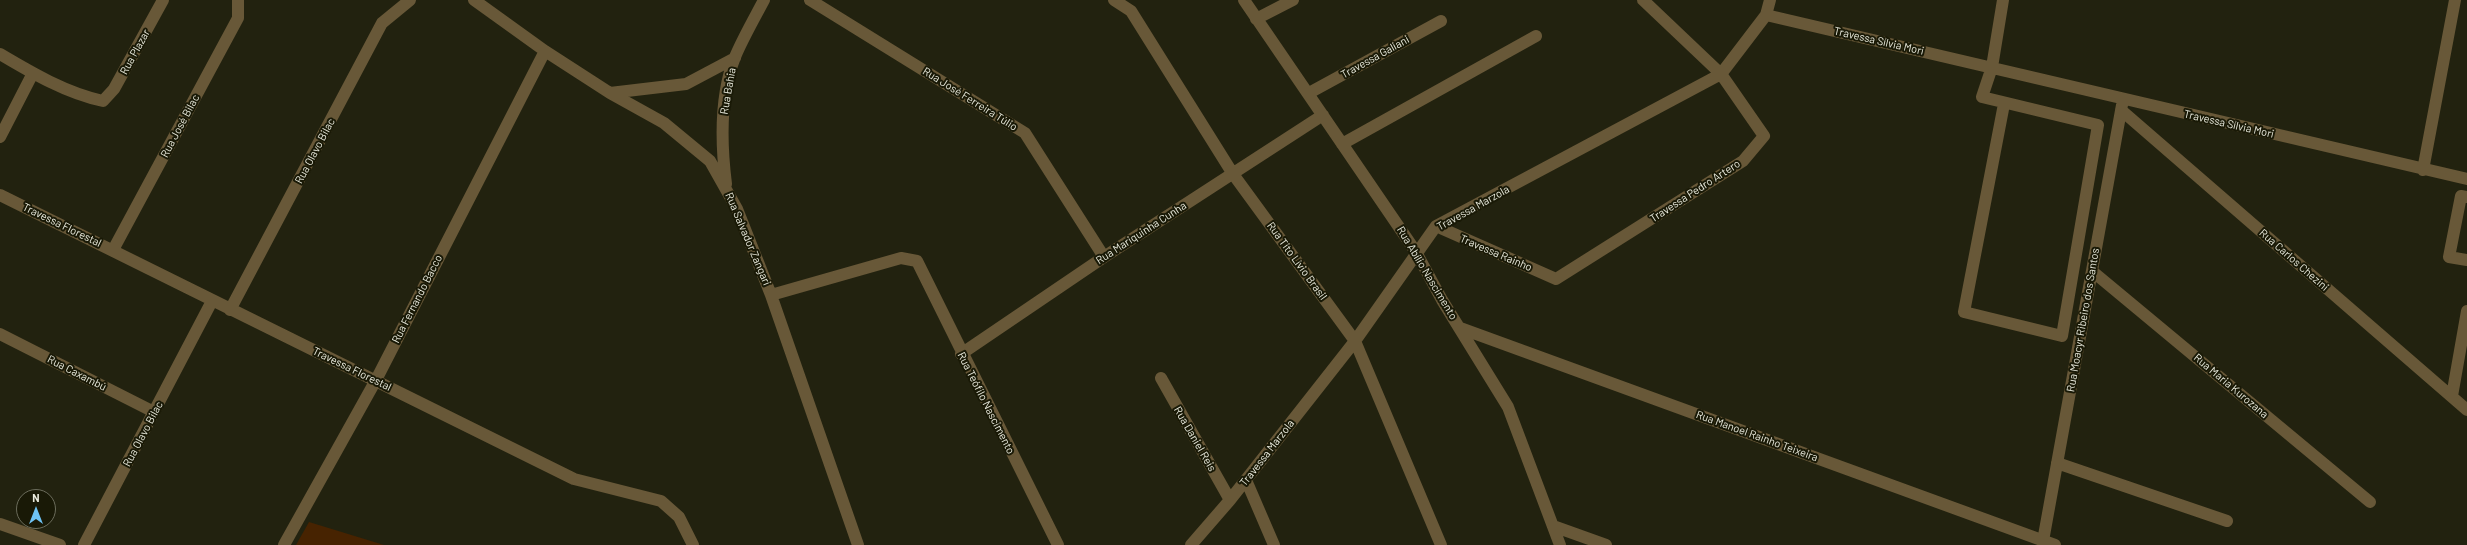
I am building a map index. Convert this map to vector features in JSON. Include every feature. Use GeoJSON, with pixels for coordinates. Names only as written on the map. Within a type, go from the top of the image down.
{"type":"FeatureCollection","features":[{"type":"Feature","properties":{"kind":"street","name":"Rua Plazar"},"geometry":{"type":"LineString","coordinates":[[32,73],[86,98],[103,101],[114,89],[163,0]]}},
{"type":"Feature","properties":{"kind":"street","name":"Rua José Bilac"},"geometry":{"type":"LineString","coordinates":[[113,250],[238,18],[238,0]]}},
{"type":"Feature","properties":{"kind":"street","name":"Rua Olavo Bilac"},"geometry":{"type":"LineString","coordinates":[[230,310],[382,23],[410,0]]}},
{"type":"Feature","properties":{"kind":"street","name":"Rua Salvador Zangari"},"geometry":{"type":"LineString","coordinates":[[474,0],[545,51],[610,93],[664,123],[710,161],[727,190],[771,295],[858,545]]}},
{"type":"Feature","properties":{"kind":"street","name":"Rua Bahia"},"geometry":{"type":"LineString","coordinates":[[727,190],[723,154],[723,117],[735,58],[764,0]]}},
{"type":"Feature","properties":{"kind":"street","name":"Rua José Ferreira Túlio"},"geometry":{"type":"LineString","coordinates":[[810,0],[1025,133],[1104,257]]}},
{"type":"Feature","properties":{"kind":"street","name":"Rua Tito Lívio Brasil"},"geometry":{"type":"LineString","coordinates":[[1114,0],[1131,11],[1233,174],[1355,341],[1441,545]]}},
{"type":"Feature","properties":{"kind":"street","name":"Rua Abílio Nascimento"},"geometry":{"type":"LineString","coordinates":[[1244,0],[1309,93],[1416,252],[1508,407],[1560,545]]}},
{"type":"Feature","properties":{"kind":"street"},"geometry":{"type":"LineString","coordinates":[[1256,19],[1293,0]]}},
{"type":"Feature","properties":{"kind":"street"},"geometry":{"type":"LineString","coordinates":[[1644,0],[1721,74]]}},
{"type":"Feature","properties":{"kind":"street","name":"Travessa Marzola"},"geometry":{"type":"LineString","coordinates":[[1191,545],[1230,500],[1355,341],[1416,252],[1436,226],[1721,74],[1766,15],[1770,0]]}},
{"type":"Feature","properties":{"kind":"street"},"geometry":{"type":"LineString","coordinates":[[2003,0],[1992,67],[1982,97],[2004,104],[2098,125],[2062,336],[1964,312],[2004,104]]}},
{"type":"Feature","properties":{"kind":"street"},"geometry":{"type":"LineString","coordinates":[[2423,170],[2455,0]]}},
{"type":"Feature","properties":{"kind":"street","name":"Travessa Sílvia Mori"},"geometry":{"type":"LineString","coordinates":[[1766,15],[1992,67],[2122,105],[2467,179]]}},
{"type":"Feature","properties":{"kind":"street","name":"Travessa Galiani"},"geometry":{"type":"LineString","coordinates":[[1309,93],[1441,21]]}},
{"type":"Feature","properties":{"kind":"street"},"geometry":{"type":"LineString","coordinates":[[1342,144],[1536,36]]}},
{"type":"Feature","properties":{"kind":"street","name":"Rua Fernando Bacco"},"geometry":{"type":"LineString","coordinates":[[284,545],[376,380],[545,51]]}},
{"type":"Feature","properties":{"kind":"street"},"geometry":{"type":"LineString","coordinates":[[0,54],[32,73],[0,134]]}},
{"type":"Feature","properties":{"kind":"street"},"geometry":{"type":"LineString","coordinates":[[610,93],[686,84],[735,58]]}},
{"type":"Feature","properties":{"kind":"street","name":"Travessa Pedro Artero"},"geometry":{"type":"LineString","coordinates":[[1556,279],[1743,160],[1764,136],[1721,74]]}},
{"type":"Feature","properties":{"kind":"street","name":"Rua Moacyr Ribeiro dos Santos"},"geometry":{"type":"LineString","coordinates":[[2049,543],[2057,463],[2122,105]]}},
{"type":"Feature","properties":{"kind":"street","name":"Rua Carlos Chezini"},"geometry":{"type":"LineString","coordinates":[[2122,105],[2467,410]]}},
{"type":"Feature","properties":{"kind":"street","name":"Rua Mariquinha Cunha"},"geometry":{"type":"LineString","coordinates":[[961,354],[1104,257],[1323,115]]}},
{"type":"Feature","properties":{"kind":"street","name":"Travessa Florestal"},"geometry":{"type":"LineString","coordinates":[[0,195],[574,479],[661,501],[679,517],[693,545]]}},
{"type":"Feature","properties":{"kind":"street"},"geometry":{"type":"LineString","coordinates":[[2467,197],[2461,196],[2449,257],[2467,260]]}},
{"type":"Feature","properties":{"kind":"street","name":"Travessa Rainho"},"geometry":{"type":"LineString","coordinates":[[1436,226],[1556,279]]}},
{"type":"Feature","properties":{"kind":"street","name":"Rua Teófilo Nascimento"},"geometry":{"type":"LineString","coordinates":[[771,295],[901,258],[909,258],[917,261],[961,354],[1058,545]]}},
{"type":"Feature","properties":{"kind":"street","name":"Rua Maria Kurozana"},"geometry":{"type":"LineString","coordinates":[[2092,270],[2370,502]]}},
{"type":"Feature","properties":{"kind":"street","name":"Rua Olavo Bilac"},"geometry":{"type":"LineString","coordinates":[[84,545],[212,301]]}},
{"type":"Feature","properties":{"kind":"street"},"geometry":{"type":"LineString","coordinates":[[2452,396],[2467,311]]}},
{"type":"Feature","properties":{"kind":"street","name":"Rua Manoel Rainho Teixeira"},"geometry":{"type":"LineString","coordinates":[[1460,328],[2049,543]]}},
{"type":"Feature","properties":{"kind":"street","name":"Rua Caxambú"},"geometry":{"type":"LineString","coordinates":[[0,334],[154,412]]}},
{"type":"Feature","properties":{"kind":"street","name":"Rua Daniel Reis"},"geometry":{"type":"LineString","coordinates":[[1160,378],[1230,500]]}},
{"type":"Feature","properties":{"kind":"street"},"geometry":{"type":"LineString","coordinates":[[2057,463],[2227,521]]}},
{"type":"Feature","properties":{"kind":"street"},"geometry":{"type":"LineString","coordinates":[[1246,480],[1274,545]]}},
{"type":"Feature","properties":{"kind":"street"},"geometry":{"type":"LineString","coordinates":[[0,524],[60,545]]}},
{"type":"Feature","properties":{"kind":"street"},"geometry":{"type":"LineString","coordinates":[[1553,526],[1606,545]]}},
{"type":"Feature","properties":{"kind":"shaded area"},"geometry":{"type":"Polygon","coordinates":[[[309,522],[384,545],[296,545],[309,522]]]}}]}
